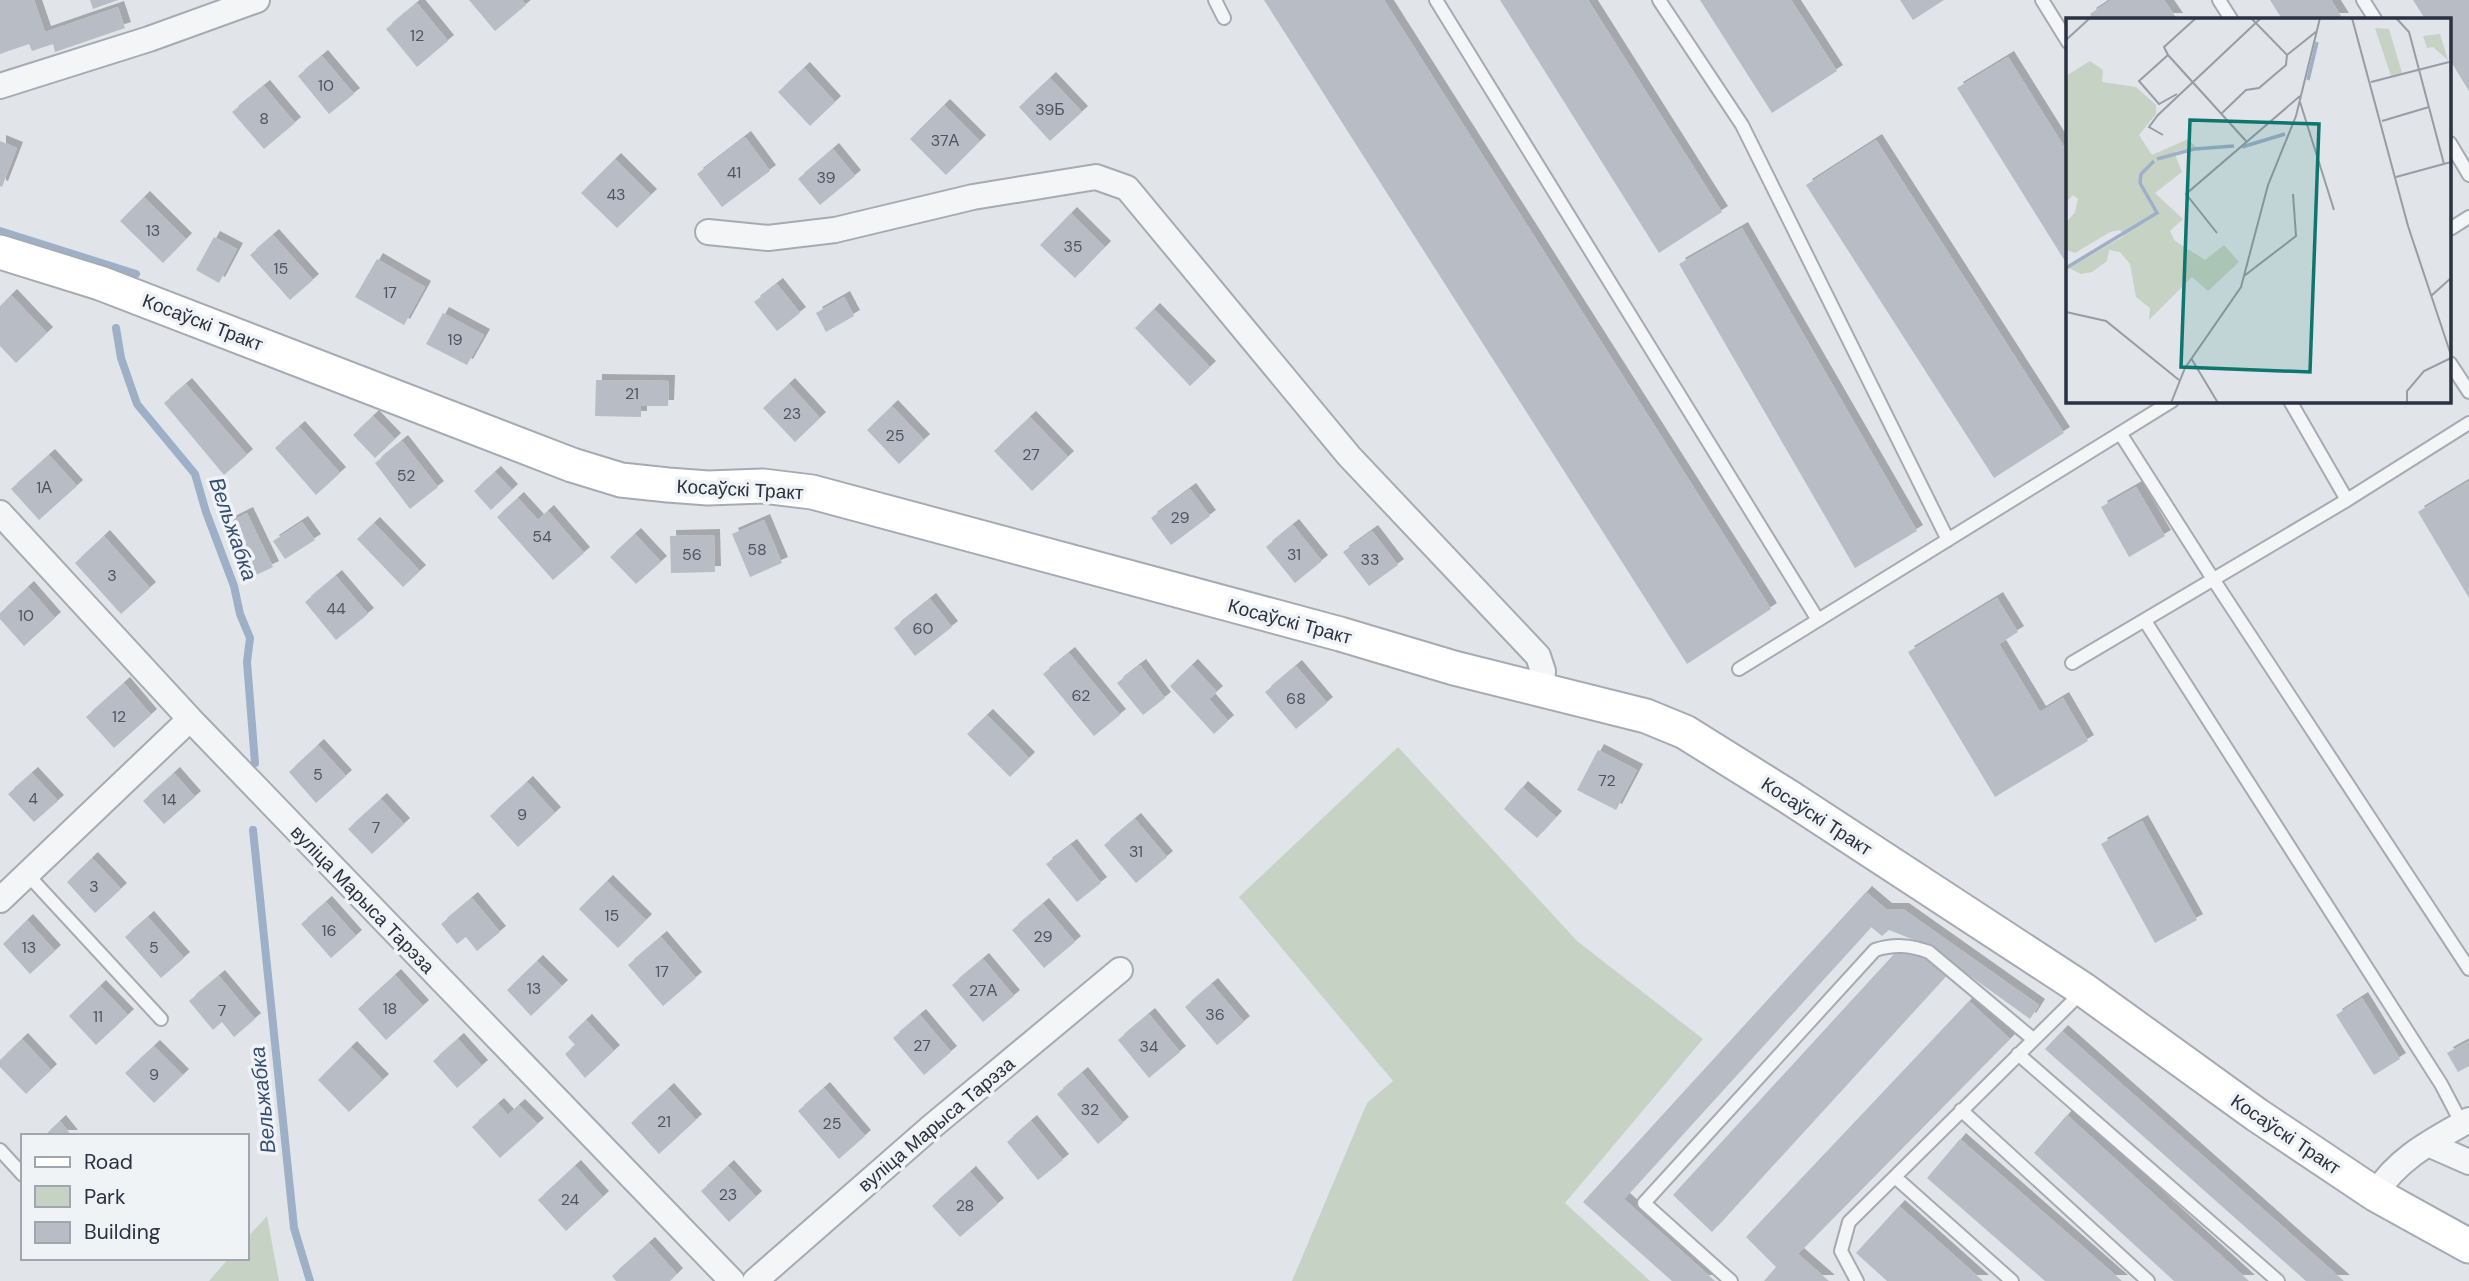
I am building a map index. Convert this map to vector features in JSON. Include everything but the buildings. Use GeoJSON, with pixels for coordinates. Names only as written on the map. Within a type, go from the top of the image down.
{"type":"FeatureCollection","features":[{"type":"Feature","properties":{"kind":"main road","name":"Косаўскі Тракт"},"geometry":{"type":"LineString","coordinates":[[0,252],[100,283],[572,465],[621,480],[708,488],[763,486],[812,492],[1340,634],[1454,668],[1646,716],[1685,732],[1790,797],[2084,990],[2257,1115],[2375,1194],[2469,1246]]}},
{"type":"Feature","properties":{"kind":"street"},"geometry":{"type":"LineString","coordinates":[[0,86],[149,39],[257,0]]}},
{"type":"Feature","properties":{"kind":"street"},"geometry":{"type":"LineString","coordinates":[[708,233],[768,238],[835,230],[973,197],[1096,177],[1127,188],[1349,456],[1538,656],[1543,671],[1542,691]]}},
{"type":"Feature","properties":{"kind":"street","name":"вуліца Марыса Тарэза"},"geometry":{"type":"LineString","coordinates":[[0,513],[190,719],[732,1281]]}},
{"type":"Feature","properties":{"kind":"street"},"geometry":{"type":"LineString","coordinates":[[0,900],[190,719]]}},
{"type":"Feature","properties":{"kind":"street","name":"вуліца Марыса Тарэза"},"geometry":{"type":"LineString","coordinates":[[755,1281],[930,1128],[1120,970]]}},
{"type":"Feature","properties":{"kind":"street"},"geometry":{"type":"LineString","coordinates":[[2375,1194],[2388,1174],[2412,1154],[2466,1122]]}},
{"type":"Feature","properties":{"kind":"street"},"geometry":{"type":"LineString","coordinates":[[2428,1144],[2469,1161]]}},
{"type":"Feature","properties":{"kind":"lane"},"geometry":{"type":"LineString","coordinates":[[1215,0],[1224,18]]}},
{"type":"Feature","properties":{"kind":"lane"},"geometry":{"type":"LineString","coordinates":[[1436,0],[1818,620]]}},
{"type":"Feature","properties":{"kind":"lane"},"geometry":{"type":"LineString","coordinates":[[1659,0],[1742,125],[1948,540]]}},
{"type":"Feature","properties":{"kind":"lane"},"geometry":{"type":"LineString","coordinates":[[2042,0],[2066,39]]}},
{"type":"Feature","properties":{"kind":"lane"},"geometry":{"type":"LineString","coordinates":[[2219,0],[2230,18]]}},
{"type":"Feature","properties":{"kind":"lane"},"geometry":{"type":"LineString","coordinates":[[2363,0],[2374,18]]}},
{"type":"Feature","properties":{"kind":"lane"},"geometry":{"type":"LineString","coordinates":[[2452,146],[2469,175]]}},
{"type":"Feature","properties":{"kind":"lane"},"geometry":{"type":"LineString","coordinates":[[2452,228],[2469,217]]}},
{"type":"Feature","properties":{"kind":"lane"},"geometry":{"type":"LineString","coordinates":[[2452,366],[2469,392]]}},
{"type":"Feature","properties":{"kind":"lane"},"geometry":{"type":"LineString","coordinates":[[1739,669],[2170,402]]}},
{"type":"Feature","properties":{"kind":"lane"},"geometry":{"type":"LineString","coordinates":[[2291,402],[2347,500]]}},
{"type":"Feature","properties":{"kind":"lane"},"geometry":{"type":"LineString","coordinates":[[2072,663],[2347,500],[2469,423]]}},
{"type":"Feature","properties":{"kind":"lane"},"geometry":{"type":"LineString","coordinates":[[2120,433],[2469,969]]}},
{"type":"Feature","properties":{"kind":"lane"},"geometry":{"type":"LineString","coordinates":[[2145,621],[2466,1122]]}},
{"type":"Feature","properties":{"kind":"lane"},"geometry":{"type":"LineString","coordinates":[[27,874],[161,1019]]}},
{"type":"Feature","properties":{"kind":"lane"},"geometry":{"type":"LineString","coordinates":[[1731,1281],[1644,1203],[1875,950],[1888,946],[1913,946],[1929,952],[2033,1039]]}},
{"type":"Feature","properties":{"kind":"lane"},"geometry":{"type":"LineString","coordinates":[[1857,1281],[1841,1251],[1849,1222],[2084,990]]}},
{"type":"Feature","properties":{"kind":"lane"},"geometry":{"type":"LineString","coordinates":[[2018,1054],[2278,1281]]}},
{"type":"Feature","properties":{"kind":"lane"},"geometry":{"type":"LineString","coordinates":[[1961,1110],[2148,1281]]}},
{"type":"Feature","properties":{"kind":"lane"},"geometry":{"type":"LineString","coordinates":[[0,1150],[21,1173]]}},
{"type":"Feature","properties":{"kind":"lane"},"geometry":{"type":"LineString","coordinates":[[1895,1177],[2012,1281]]}},
{"type":"Feature","properties":{"kind":"green space"},"geometry":{"type":"Polygon","coordinates":[[[1398,747],[1577,941],[1703,1039],[1565,1203],[1650,1281],[1292,1281],[1367,1103],[1393,1081],[1239,897],[1398,747]]]}},
{"type":"Feature","properties":{"kind":"green space"},"geometry":{"type":"Polygon","coordinates":[[[267,1216],[279,1281],[209,1281],[227,1260],[248,1260],[248,1237],[267,1216]]]}},
{"type":"Feature","properties":{"kind":"waterway","name":"Вельжабка"},"geometry":{"type":"LineString","coordinates":[[0,231],[136,274]]}},
{"type":"Feature","properties":{"kind":"waterway","name":"Вельжабка"},"geometry":{"type":"LineString","coordinates":[[116,328],[121,358],[137,404],[195,474],[206,512],[234,586],[240,614],[250,638],[247,662],[255,763]]}},
{"type":"Feature","properties":{"kind":"waterway","name":"Вельжабка"},"geometry":{"type":"LineString","coordinates":[[253,830],[294,1228],[310,1281]]}}]}
